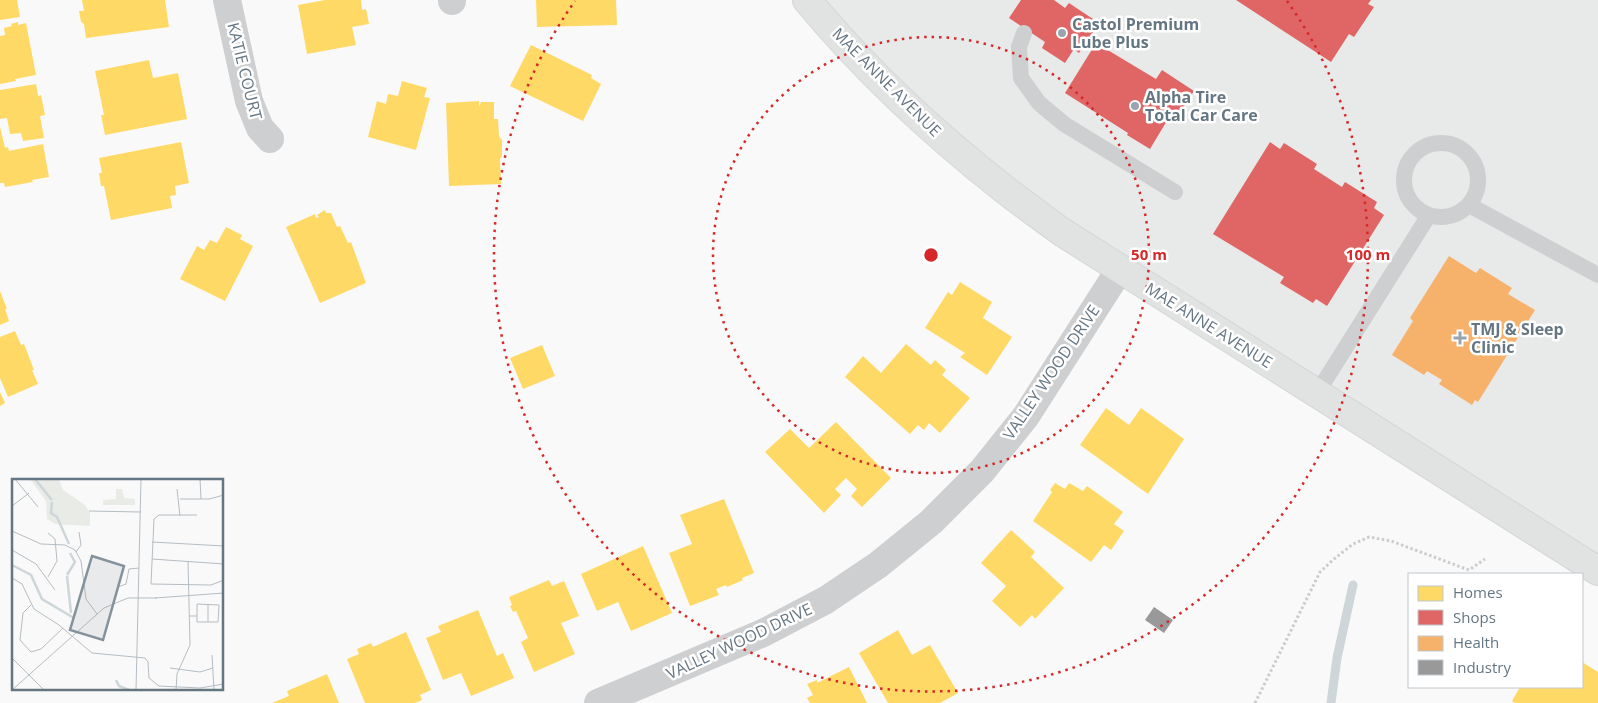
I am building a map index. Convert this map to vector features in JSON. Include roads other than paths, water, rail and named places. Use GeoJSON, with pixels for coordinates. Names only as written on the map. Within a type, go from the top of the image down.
{"type":"FeatureCollection","features":[{"type":"Feature","properties":{"kind":"main road","name":"MAE ANNE AVENUE"},"geometry":{"type":"LineString","coordinates":[[807,0],[880,78],[966,158],[1005,190],[1062,232],[1598,571]]}},
{"type":"Feature","properties":{"kind":"street","name":"KATIE COURT"},"geometry":{"type":"LineString","coordinates":[[228,0],[249,101],[260,128],[270,139]]}},
{"type":"Feature","properties":{"kind":"street","name":"VALLEY WOOD DRIVE"},"geometry":{"type":"LineString","coordinates":[[598,703],[763,633],[826,600],[878,565],[931,522],[982,471],[1026,416],[1120,269]]}},
{"type":"Feature","properties":{"kind":"lane"},"geometry":{"type":"LineString","coordinates":[[1024,33],[1018,47],[1021,78],[1039,103],[1064,124],[1175,192]]}},
{"type":"Feature","properties":{"kind":"lane"},"geometry":{"type":"LineString","coordinates":[[1438,142],[1451,143],[1462,148],[1472,158],[1478,169],[1479,182],[1476,195],[1469,205],[1460,212],[1450,216],[1439,217],[1429,215],[1418,209],[1409,199],[1404,188],[1407,162],[1415,152],[1426,145],[1438,142]]}},
{"type":"Feature","properties":{"kind":"lane"},"geometry":{"type":"LineString","coordinates":[[1469,205],[1598,275]]}},
{"type":"Feature","properties":{"kind":"lane"},"geometry":{"type":"LineString","coordinates":[[1317,393],[1429,215]]}},
{"type":"Feature","properties":{"kind":"waterway"},"geometry":{"type":"LineString","coordinates":[[1331,703],[1337,658],[1353,585]]}},
{"type":"Feature","properties":{"kind":"place","name":"Castol Premium Lube Plus"},"geometry":{"type":"Point","coordinates":[1062,33]}},
{"type":"Feature","properties":{"kind":"place","name":"Alpha Tire Total Car Care"},"geometry":{"type":"Point","coordinates":[1135,106]}},
{"type":"Feature","properties":{"kind":"place","name":"TMJ & Sleep Clinic"},"geometry":{"type":"Point","coordinates":[1460,338]}}]}
